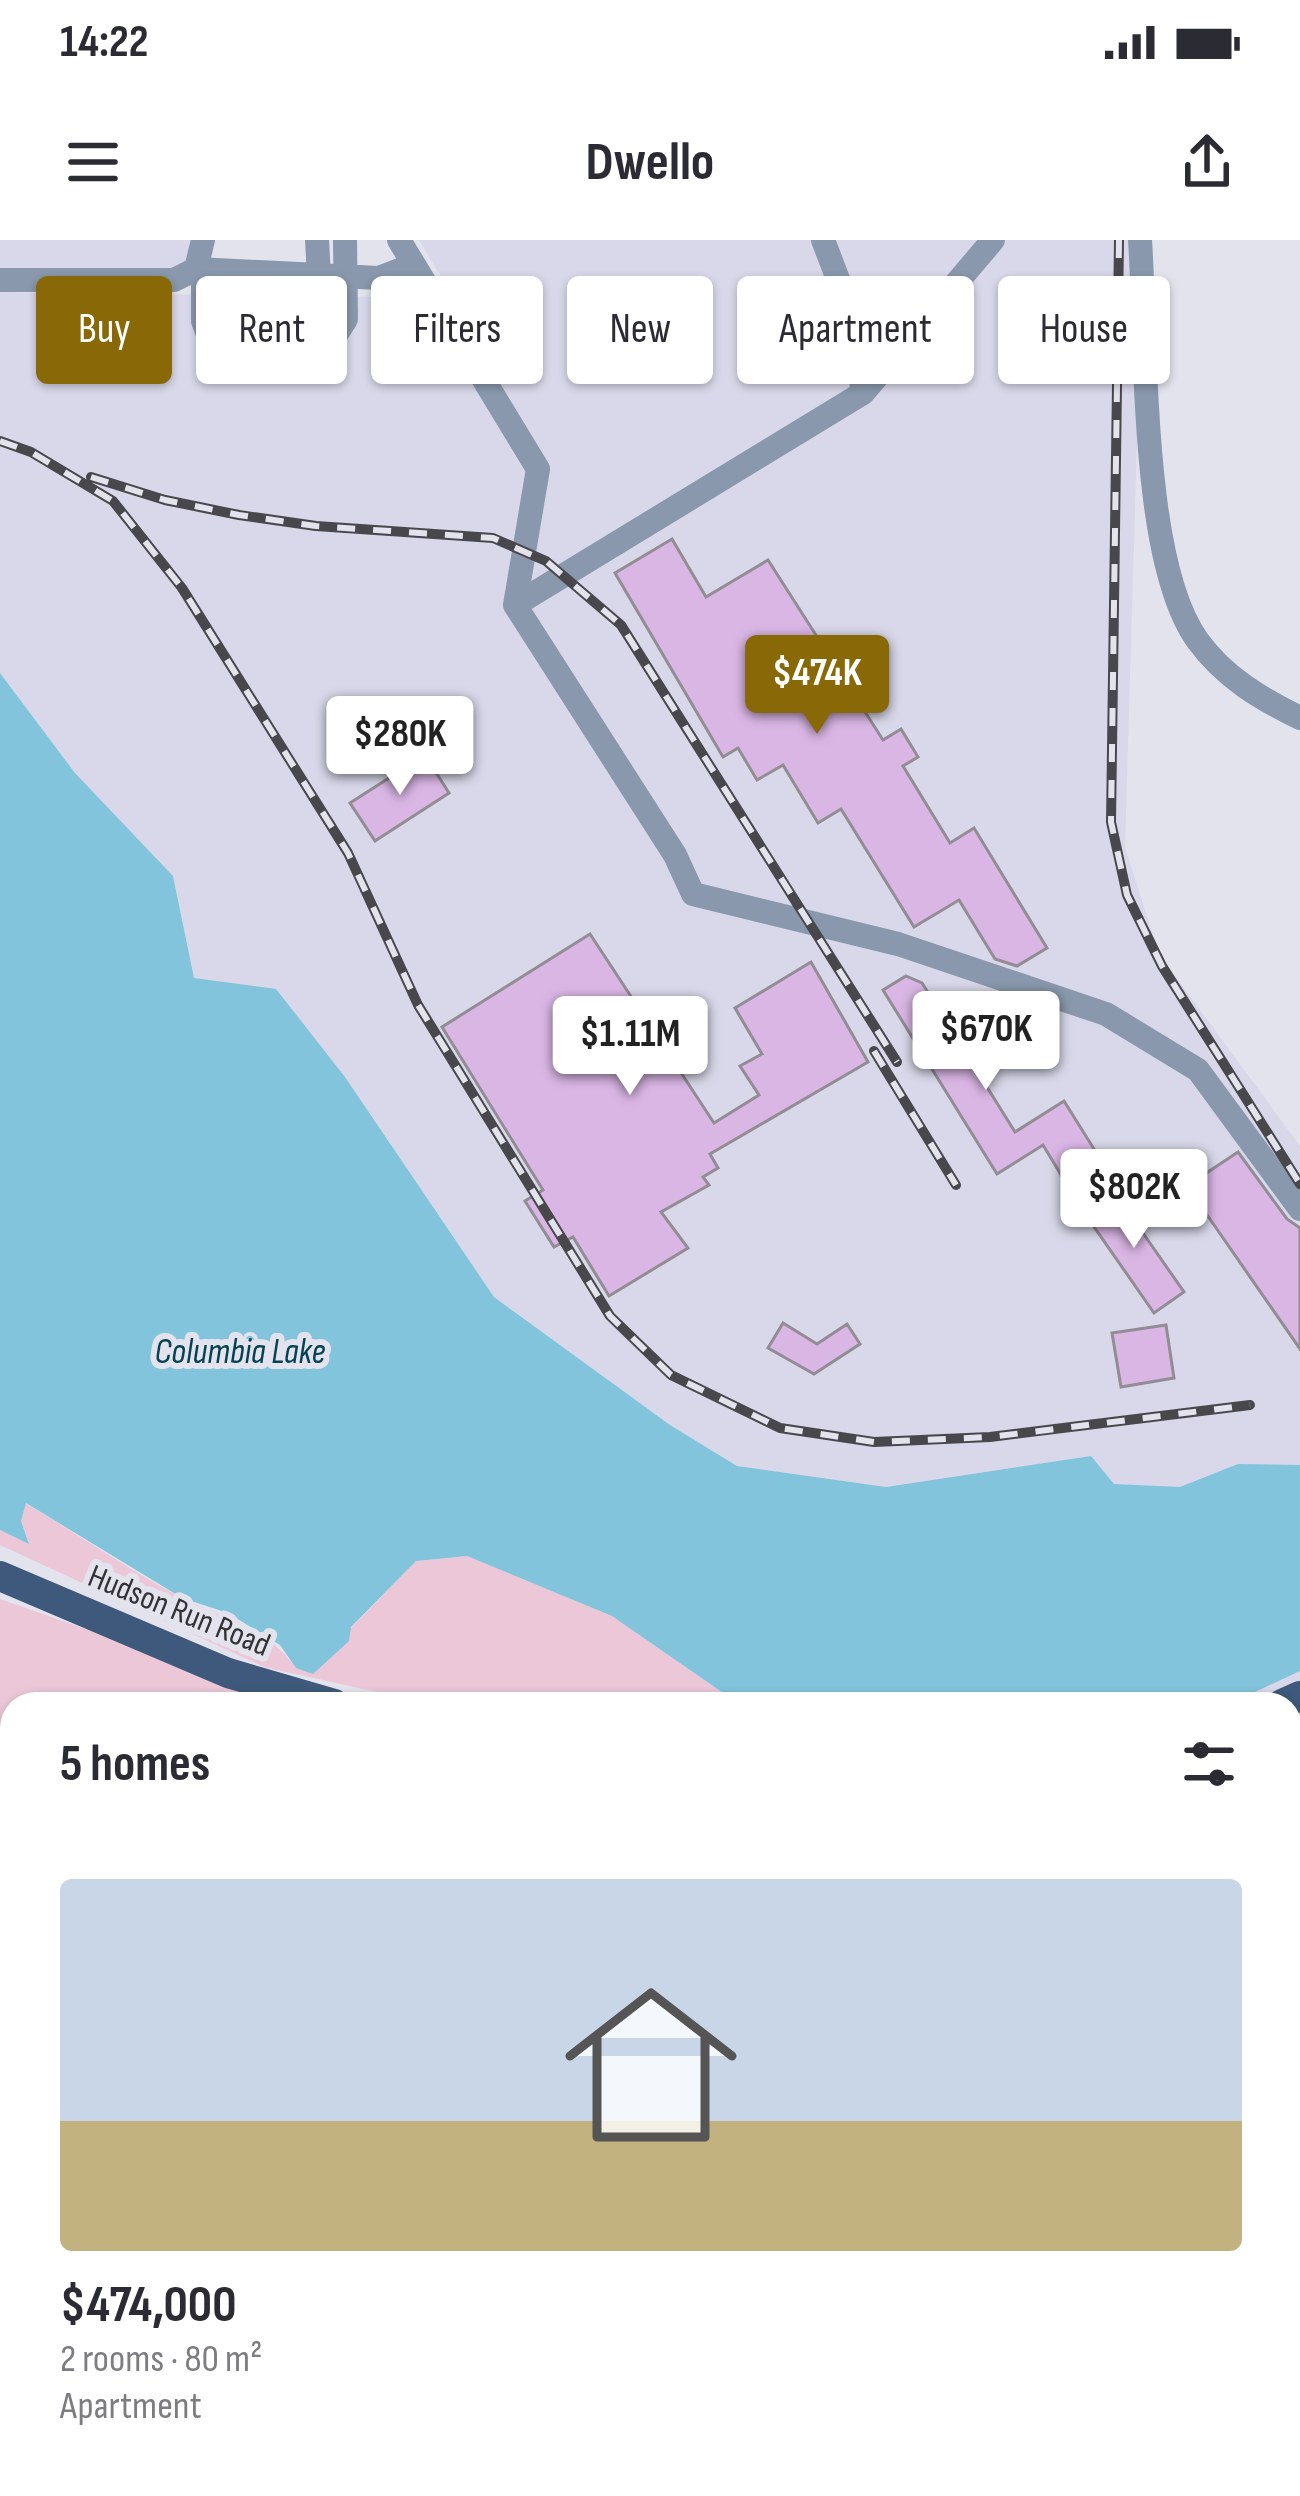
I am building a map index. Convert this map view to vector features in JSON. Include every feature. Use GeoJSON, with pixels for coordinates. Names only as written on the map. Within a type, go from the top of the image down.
{"type":"FeatureCollection","features":[{"type":"Feature","properties":{"kind":"main road","name":"Hudson Run Road"},"geometry":{"type":"LineString","coordinates":[[0,1576],[228,1672],[294,1692]]}},
{"type":"Feature","properties":{"kind":"street"},"geometry":{"type":"LineString","coordinates":[[196,289],[193,273],[203,240]]}},
{"type":"Feature","properties":{"kind":"street"},"geometry":{"type":"LineString","coordinates":[[317,240],[319,276]]}},
{"type":"Feature","properties":{"kind":"street"},"geometry":{"type":"LineString","coordinates":[[345,240],[347,276]]}},
{"type":"Feature","properties":{"kind":"street"},"geometry":{"type":"LineString","coordinates":[[400,240],[410,266],[538,469],[515,604],[675,855],[693,894],[898,944],[1106,1014],[1198,1070],[1300,1209]]}},
{"type":"Feature","properties":{"kind":"street"},"geometry":{"type":"LineString","coordinates":[[823,240],[849,308],[863,393]]}},
{"type":"Feature","properties":{"kind":"street"},"geometry":{"type":"LineString","coordinates":[[515,604],[863,393],[992,240]]}},
{"type":"Feature","properties":{"kind":"street"},"geometry":{"type":"LineString","coordinates":[[1140,240],[1154,507],[1171,582],[1196,640],[1250,694],[1300,718]]}},
{"type":"Feature","properties":{"kind":"street"},"geometry":{"type":"LineString","coordinates":[[347,277],[379,278],[410,266]]}},
{"type":"Feature","properties":{"kind":"street"},"geometry":{"type":"LineString","coordinates":[[0,280],[193,273],[288,276]]}},
{"type":"Feature","properties":{"kind":"shaded area"},"geometry":{"type":"Polygon","coordinates":[[[0,240],[203,240],[196,269],[0,280],[0,240]]]}},
{"type":"Feature","properties":{"kind":"shaded area"},"geometry":{"type":"Polygon","coordinates":[[[419,240],[1143,240],[1142,276],[998,276],[998,384],[1139,384],[1125,847],[1159,954],[1300,1146],[1300,1692],[1136,1692],[1153,1486],[1114,1485],[1091,1456],[886,1487],[737,1466],[670,1425],[494,1297],[345,1077],[194,979],[173,876],[75,773],[0,673],[0,292],[36,292],[36,384],[172,384],[172,294],[196,295],[196,384],[347,384],[347,297],[371,297],[371,384],[543,384],[543,276],[441,276],[419,240]]]}},
{"type":"Feature","properties":{"kind":"shaded area"},"geometry":{"type":"Polygon","coordinates":[[[25,1503],[159,1585],[257,1632],[296,1668],[351,1628],[416,1561],[467,1556],[612,1616],[722,1692],[376,1692],[264,1667],[0,1545],[0,1530],[29,1543],[21,1521],[25,1503]]]}},
{"type":"Feature","properties":{"kind":"shaded area"},"geometry":{"type":"Polygon","coordinates":[[[0,1599],[265,1692],[0,1692],[0,1599]]]}},
{"type":"Feature","properties":{"kind":"water","name":"Columbia Lake"},"geometry":{"type":"Polygon","coordinates":[[[0,673],[75,773],[173,876],[194,978],[276,989],[345,1077],[494,1297],[670,1425],[737,1466],[886,1487],[1091,1456],[1114,1484],[1180,1487],[1238,1464],[1300,1465],[1300,1671],[1255,1692],[722,1692],[612,1616],[467,1556],[416,1561],[351,1627],[349,1641],[313,1674],[296,1668],[280,1645],[228,1613],[182,1598],[26,1503],[21,1521],[29,1544],[0,1530],[0,673]]]}},
{"type":"Feature","properties":{"kind":"building"},"geometry":{"type":"Polygon","coordinates":[[[672,539],[706,597],[768,560],[883,740],[901,729],[918,757],[903,766],[950,843],[974,828],[1047,948],[1017,966],[995,959],[959,900],[914,927],[841,809],[818,823],[783,765],[757,780],[738,748],[723,757],[615,573],[672,539]]]}},
{"type":"Feature","properties":{"kind":"building"},"geometry":{"type":"Polygon","coordinates":[[[425,755],[449,793],[375,841],[350,803],[425,755]]]}},
{"type":"Feature","properties":{"kind":"building"},"geometry":{"type":"Polygon","coordinates":[[[590,934],[714,1123],[759,1095],[740,1066],[762,1054],[735,1008],[811,962],[868,1062],[710,1154],[718,1168],[703,1177],[709,1185],[661,1212],[688,1248],[609,1296],[573,1237],[554,1247],[525,1201],[543,1190],[442,1027],[590,934]]]}},
{"type":"Feature","properties":{"kind":"building"},"geometry":{"type":"Polygon","coordinates":[[[906,976],[922,983],[1015,1132],[1064,1101],[1094,1149],[1088,1153],[1095,1164],[1066,1183],[1043,1145],[997,1174],[883,990],[906,976]]]}},
{"type":"Feature","properties":{"kind":"building"},"geometry":{"type":"Polygon","coordinates":[[[1238,1152],[1287,1219],[1300,1228],[1300,1349],[1187,1186],[1238,1152]]]}},
{"type":"Feature","properties":{"kind":"building"},"geometry":{"type":"Polygon","coordinates":[[[1113,1190],[1184,1292],[1154,1313],[1083,1211],[1113,1190]]]}},
{"type":"Feature","properties":{"kind":"building"},"geometry":{"type":"Polygon","coordinates":[[[783,1323],[817,1344],[847,1324],[860,1344],[814,1374],[768,1348],[783,1323]]]}},
{"type":"Feature","properties":{"kind":"building"},"geometry":{"type":"Polygon","coordinates":[[[1166,1325],[1174,1378],[1121,1387],[1112,1333],[1166,1325]]]}},
{"type":"Feature","properties":{"kind":"railway"},"geometry":{"type":"LineString","coordinates":[[1119,240],[1111,822],[1127,895],[1162,966],[1300,1184]]}},
{"type":"Feature","properties":{"kind":"railway"},"geometry":{"type":"LineString","coordinates":[[0,441],[31,452],[113,501],[182,588],[348,853],[418,1005],[610,1316],[671,1375],[780,1428],[874,1442],[990,1437],[1250,1405]]}},
{"type":"Feature","properties":{"kind":"railway"},"geometry":{"type":"LineString","coordinates":[[91,477],[165,500],[239,515],[316,526],[493,538],[546,561],[621,625],[897,1062]]}},
{"type":"Feature","properties":{"kind":"railway"},"geometry":{"type":"LineString","coordinates":[[874,1051],[956,1185]]}}]}
